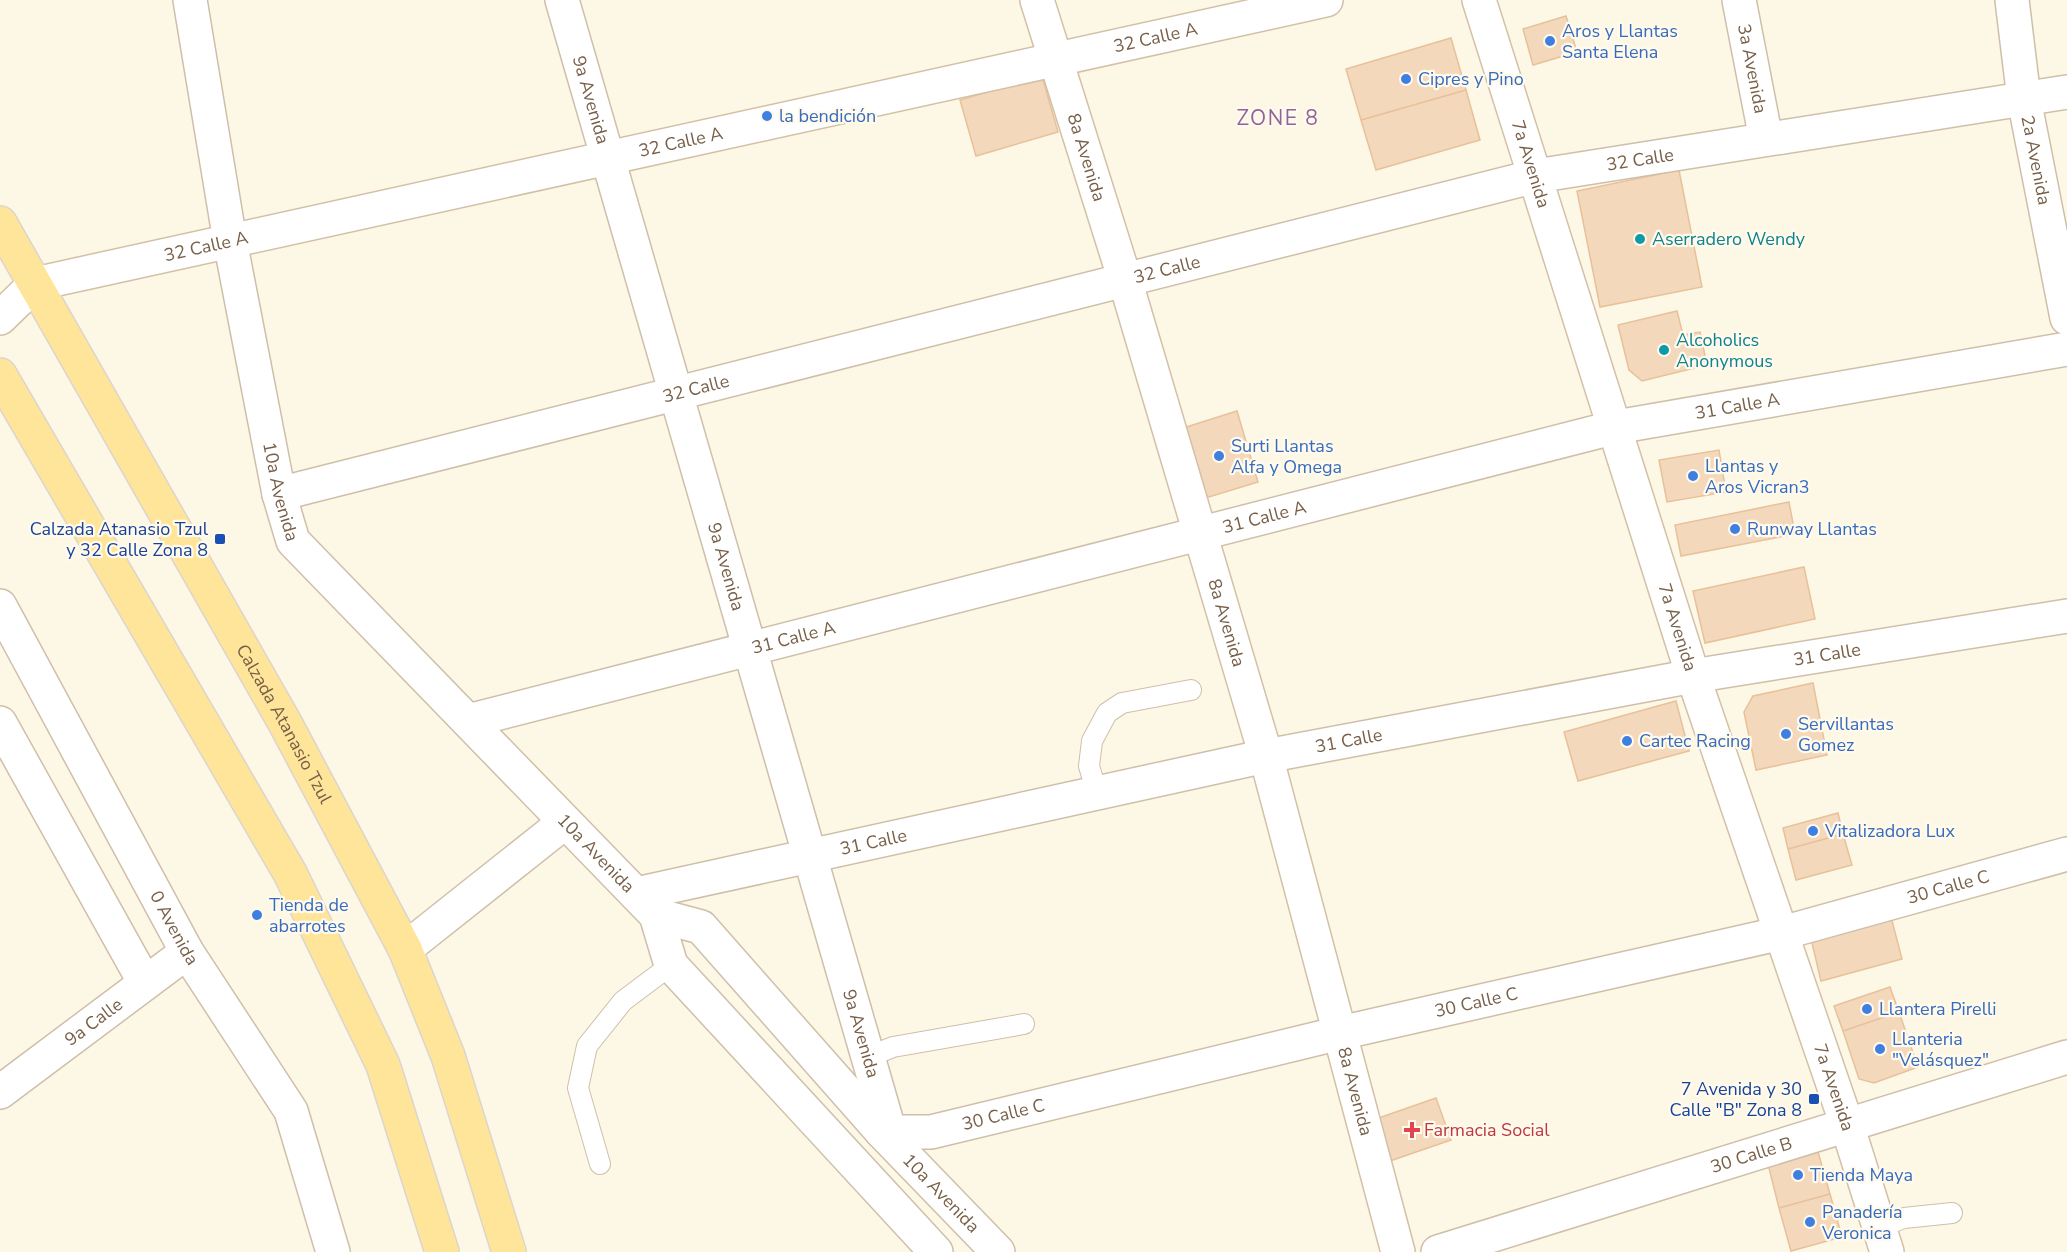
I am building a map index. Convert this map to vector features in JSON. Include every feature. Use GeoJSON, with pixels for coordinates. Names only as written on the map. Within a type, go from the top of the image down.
{"type":"FeatureCollection","features":[{"type":"Feature","properties":{"kind":"main road","name":"Calzada Atanasio Tzul"},"geometry":{"type":"LineString","coordinates":[[0,223],[285,723],[405,949],[448,1056],[510,1252]]}},
{"type":"Feature","properties":{"kind":"main road"},"geometry":{"type":"LineString","coordinates":[[0,375],[291,873],[383,1065],[441,1252]]}},
{"type":"Feature","properties":{"kind":"street","name":"10a Avenida"},"geometry":{"type":"LineString","coordinates":[[190,0],[230,241],[279,494],[293,541],[646,905],[671,965],[936,1252]]}},
{"type":"Feature","properties":{"kind":"street","name":"9a Avenida"},"geometry":{"type":"LineString","coordinates":[[562,0],[886,1119],[882,1132]]}},
{"type":"Feature","properties":{"kind":"street","name":"8a Avenida"},"geometry":{"type":"LineString","coordinates":[[1037,0],[1125,280],[1266,756],[1398,1252]]}},
{"type":"Feature","properties":{"kind":"street","name":"32 Calle A"},"geometry":{"type":"LineString","coordinates":[[35,284],[1326,0]]}},
{"type":"Feature","properties":{"kind":"street","name":"7a Avenida"},"geometry":{"type":"LineString","coordinates":[[1479,0],[1693,676],[1847,1125],[1883,1239]]}},
{"type":"Feature","properties":{"kind":"street","name":"3a Avenida"},"geometry":{"type":"LineString","coordinates":[[1739,0],[1766,139]]}},
{"type":"Feature","properties":{"kind":"street","name":"2a Avenida"},"geometry":{"type":"LineString","coordinates":[[2012,0],[2024,99],[2067,318]]}},
{"type":"Feature","properties":{"kind":"street","name":"32 Calle"},"geometry":{"type":"LineString","coordinates":[[279,494],[1536,176],[2067,92]]}},
{"type":"Feature","properties":{"kind":"street"},"geometry":{"type":"LineString","coordinates":[[0,318],[35,284]]}},
{"type":"Feature","properties":{"kind":"street","name":"31 Calle A"},"geometry":{"type":"LineString","coordinates":[[468,721],[1616,427],[2067,349]]}},
{"type":"Feature","properties":{"kind":"street","name":"0 Avenida"},"geometry":{"type":"LineString","coordinates":[[0,606],[187,952],[291,1111],[333,1252]]}},
{"type":"Feature","properties":{"kind":"street","name":"31 Calle"},"geometry":{"type":"LineString","coordinates":[[646,905],[810,856],[1266,756],[1693,676],[2067,616]]}},
{"type":"Feature","properties":{"kind":"street"},"geometry":{"type":"LineString","coordinates":[[0,723],[145,983]]}},
{"type":"Feature","properties":{"kind":"street"},"geometry":{"type":"LineString","coordinates":[[405,949],[565,822]]}},
{"type":"Feature","properties":{"kind":"street","name":"30 Calle C"},"geometry":{"type":"LineString","coordinates":[[882,1132],[931,1131],[1340,1033],[1782,933],[2067,854]]}},
{"type":"Feature","properties":{"kind":"street","name":"10a Avenida"},"geometry":{"type":"LineString","coordinates":[[646,905],[701,927],[882,1132],[998,1252]]}},
{"type":"Feature","properties":{"kind":"street","name":"9a Calle"},"geometry":{"type":"LineString","coordinates":[[0,1092],[187,952]]}},
{"type":"Feature","properties":{"kind":"street","name":"30 Calle B"},"geometry":{"type":"LineString","coordinates":[[1438,1252],[2067,1056]]}},
{"type":"Feature","properties":{"kind":"lane"},"geometry":{"type":"LineString","coordinates":[[1097,793],[1089,766],[1092,741],[1107,713],[1122,703],[1191,690]]}},
{"type":"Feature","properties":{"kind":"lane"},"geometry":{"type":"LineString","coordinates":[[600,1164],[578,1088],[587,1046],[623,1001],[671,965]]}},
{"type":"Feature","properties":{"kind":"lane"},"geometry":{"type":"LineString","coordinates":[[868,1057],[893,1047],[1024,1024]]}},
{"type":"Feature","properties":{"kind":"lane"},"geometry":{"type":"LineString","coordinates":[[1883,1239],[1904,1218],[1952,1213]]}},
{"type":"Feature","properties":{"kind":"building","name":"Aros y Llantas Santa Elena"},"geometry":{"type":"Polygon","coordinates":[[[1566,16],[1577,52],[1533,65],[1523,29],[1566,16]]]}},
{"type":"Feature","properties":{"kind":"building","name":"Cipres y Pino"},"geometry":{"type":"Polygon","coordinates":[[[1451,38],[1466,90],[1361,120],[1346,69],[1451,38]]]}},
{"type":"Feature","properties":{"kind":"building"},"geometry":{"type":"Polygon","coordinates":[[[1042,76],[1058,132],[976,156],[960,100],[1042,76]]]}},
{"type":"Feature","properties":{"kind":"building"},"geometry":{"type":"Polygon","coordinates":[[[1466,90],[1480,140],[1376,170],[1361,120],[1466,90]]]}},
{"type":"Feature","properties":{"kind":"building","name":"Aserradero Wendy"},"geometry":{"type":"Polygon","coordinates":[[[1679,170],[1702,287],[1600,307],[1577,191],[1679,170]]]}},
{"type":"Feature","properties":{"kind":"building","name":"Alcoholics Anonymous"},"geometry":{"type":"Polygon","coordinates":[[[1677,311],[1683,335],[1700,332],[1707,365],[1642,381],[1629,370],[1618,325],[1677,311]]]}},
{"type":"Feature","properties":{"kind":"building","name":"Surti Llantas Alfa y Omega"},"geometry":{"type":"Polygon","coordinates":[[[1237,411],[1258,482],[1209,497],[1199,489],[1180,429],[1237,411]]]}},
{"type":"Feature","properties":{"kind":"building","name":"Llantas y Aros Vicran3"},"geometry":{"type":"Polygon","coordinates":[[[1719,450],[1726,492],[1667,502],[1659,460],[1719,450]]]}},
{"type":"Feature","properties":{"kind":"building","name":"Runway Llantas"},"geometry":{"type":"Polygon","coordinates":[[[1789,502],[1795,534],[1681,556],[1675,525],[1789,502]]]}},
{"type":"Feature","properties":{"kind":"building"},"geometry":{"type":"Polygon","coordinates":[[[1804,567],[1815,619],[1705,643],[1693,591],[1804,567]]]}},
{"type":"Feature","properties":{"kind":"building","name":"Servillantas Gomez"},"geometry":{"type":"Polygon","coordinates":[[[1813,683],[1827,755],[1756,770],[1744,712],[1753,696],[1813,683]]]}},
{"type":"Feature","properties":{"kind":"building","name":"Cartec Racing"},"geometry":{"type":"Polygon","coordinates":[[[1676,701],[1689,751],[1578,781],[1564,732],[1676,701]]]}},
{"type":"Feature","properties":{"kind":"building","name":"Vitalizadora Lux"},"geometry":{"type":"Polygon","coordinates":[[[1838,813],[1843,834],[1788,849],[1783,828],[1838,813]]]}},
{"type":"Feature","properties":{"kind":"building"},"geometry":{"type":"Polygon","coordinates":[[[1843,834],[1852,865],[1796,880],[1788,849],[1843,834]]]}},
{"type":"Feature","properties":{"kind":"building"},"geometry":{"type":"Polygon","coordinates":[[[1890,913],[1902,959],[1821,981],[1812,943],[1821,931],[1890,913]]]}},
{"type":"Feature","properties":{"kind":"building","name":"Llantera Pirelli"},"geometry":{"type":"Polygon","coordinates":[[[1890,987],[1899,1012],[1843,1031],[1834,1006],[1890,987]]]}},
{"type":"Feature","properties":{"kind":"building","name":"Llanteria \"Velásquez\""},"geometry":{"type":"Polygon","coordinates":[[[1899,1012],[1918,1067],[1874,1083],[1859,1079],[1843,1031],[1899,1012]]]}},
{"type":"Feature","properties":{"kind":"building","name":"Farmacia Social"},"geometry":{"type":"Polygon","coordinates":[[[1436,1098],[1451,1140],[1387,1162],[1373,1120],[1436,1098]]]}},
{"type":"Feature","properties":{"kind":"building","name":"Tienda Maya"},"geometry":{"type":"Polygon","coordinates":[[[1806,1145],[1818,1152],[1830,1194],[1779,1208],[1766,1156],[1806,1145]]]}},
{"type":"Feature","properties":{"kind":"building","name":"Panadería Veronica"},"geometry":{"type":"Polygon","coordinates":[[[1830,1194],[1842,1237],[1791,1251],[1779,1208],[1830,1194]]]}},
{"type":"Feature","properties":{"kind":"place","name":"Aros y Llantas Santa Elena"},"geometry":{"type":"Point","coordinates":[1550,41]}},
{"type":"Feature","properties":{"kind":"place","name":"Cipres y Pino"},"geometry":{"type":"Point","coordinates":[1406,79]}},
{"type":"Feature","properties":{"kind":"place","name":"la bendición"},"geometry":{"type":"Point","coordinates":[767,116]}},
{"type":"Feature","properties":{"kind":"place","name":"Aserradero Wendy"},"geometry":{"type":"Point","coordinates":[1640,239]}},
{"type":"Feature","properties":{"kind":"place","name":"Alcoholics Anonymous"},"geometry":{"type":"Point","coordinates":[1664,350]}},
{"type":"Feature","properties":{"kind":"place","name":"Surti Llantas Alfa y Omega"},"geometry":{"type":"Point","coordinates":[1219,456]}},
{"type":"Feature","properties":{"kind":"place","name":"Llantas y Aros Vicran3"},"geometry":{"type":"Point","coordinates":[1693,476]}},
{"type":"Feature","properties":{"kind":"place","name":"Runway Llantas"},"geometry":{"type":"Point","coordinates":[1735,529]}},
{"type":"Feature","properties":{"kind":"place","name":"Calzada Atanasio Tzul y 32 Calle Zona 8"},"geometry":{"type":"Point","coordinates":[220,539]}},
{"type":"Feature","properties":{"kind":"place","name":"Servillantas Gomez"},"geometry":{"type":"Point","coordinates":[1786,734]}},
{"type":"Feature","properties":{"kind":"place","name":"Cartec Racing"},"geometry":{"type":"Point","coordinates":[1627,741]}},
{"type":"Feature","properties":{"kind":"place","name":"Vitalizadora Lux"},"geometry":{"type":"Point","coordinates":[1813,831]}},
{"type":"Feature","properties":{"kind":"place","name":"Tienda de abarrotes"},"geometry":{"type":"Point","coordinates":[257,915]}},
{"type":"Feature","properties":{"kind":"place","name":"Llantera Pirelli"},"geometry":{"type":"Point","coordinates":[1867,1009]}},
{"type":"Feature","properties":{"kind":"place","name":"Llanteria \"Velásquez\""},"geometry":{"type":"Point","coordinates":[1880,1049]}},
{"type":"Feature","properties":{"kind":"place","name":"7 Avenida y 30 Calle \"B\" Zona 8"},"geometry":{"type":"Point","coordinates":[1814,1099]}},
{"type":"Feature","properties":{"kind":"place","name":"Farmacia Social"},"geometry":{"type":"Point","coordinates":[1412,1130]}},
{"type":"Feature","properties":{"kind":"place","name":"Tienda Maya"},"geometry":{"type":"Point","coordinates":[1798,1175]}},
{"type":"Feature","properties":{"kind":"place","name":"Panadería Veronica"},"geometry":{"type":"Point","coordinates":[1810,1222]}},
{"type":"Feature","properties":{"kind":"district","name":"ZONE 8"},"geometry":{"type":"Point","coordinates":[1278,118]}}]}
